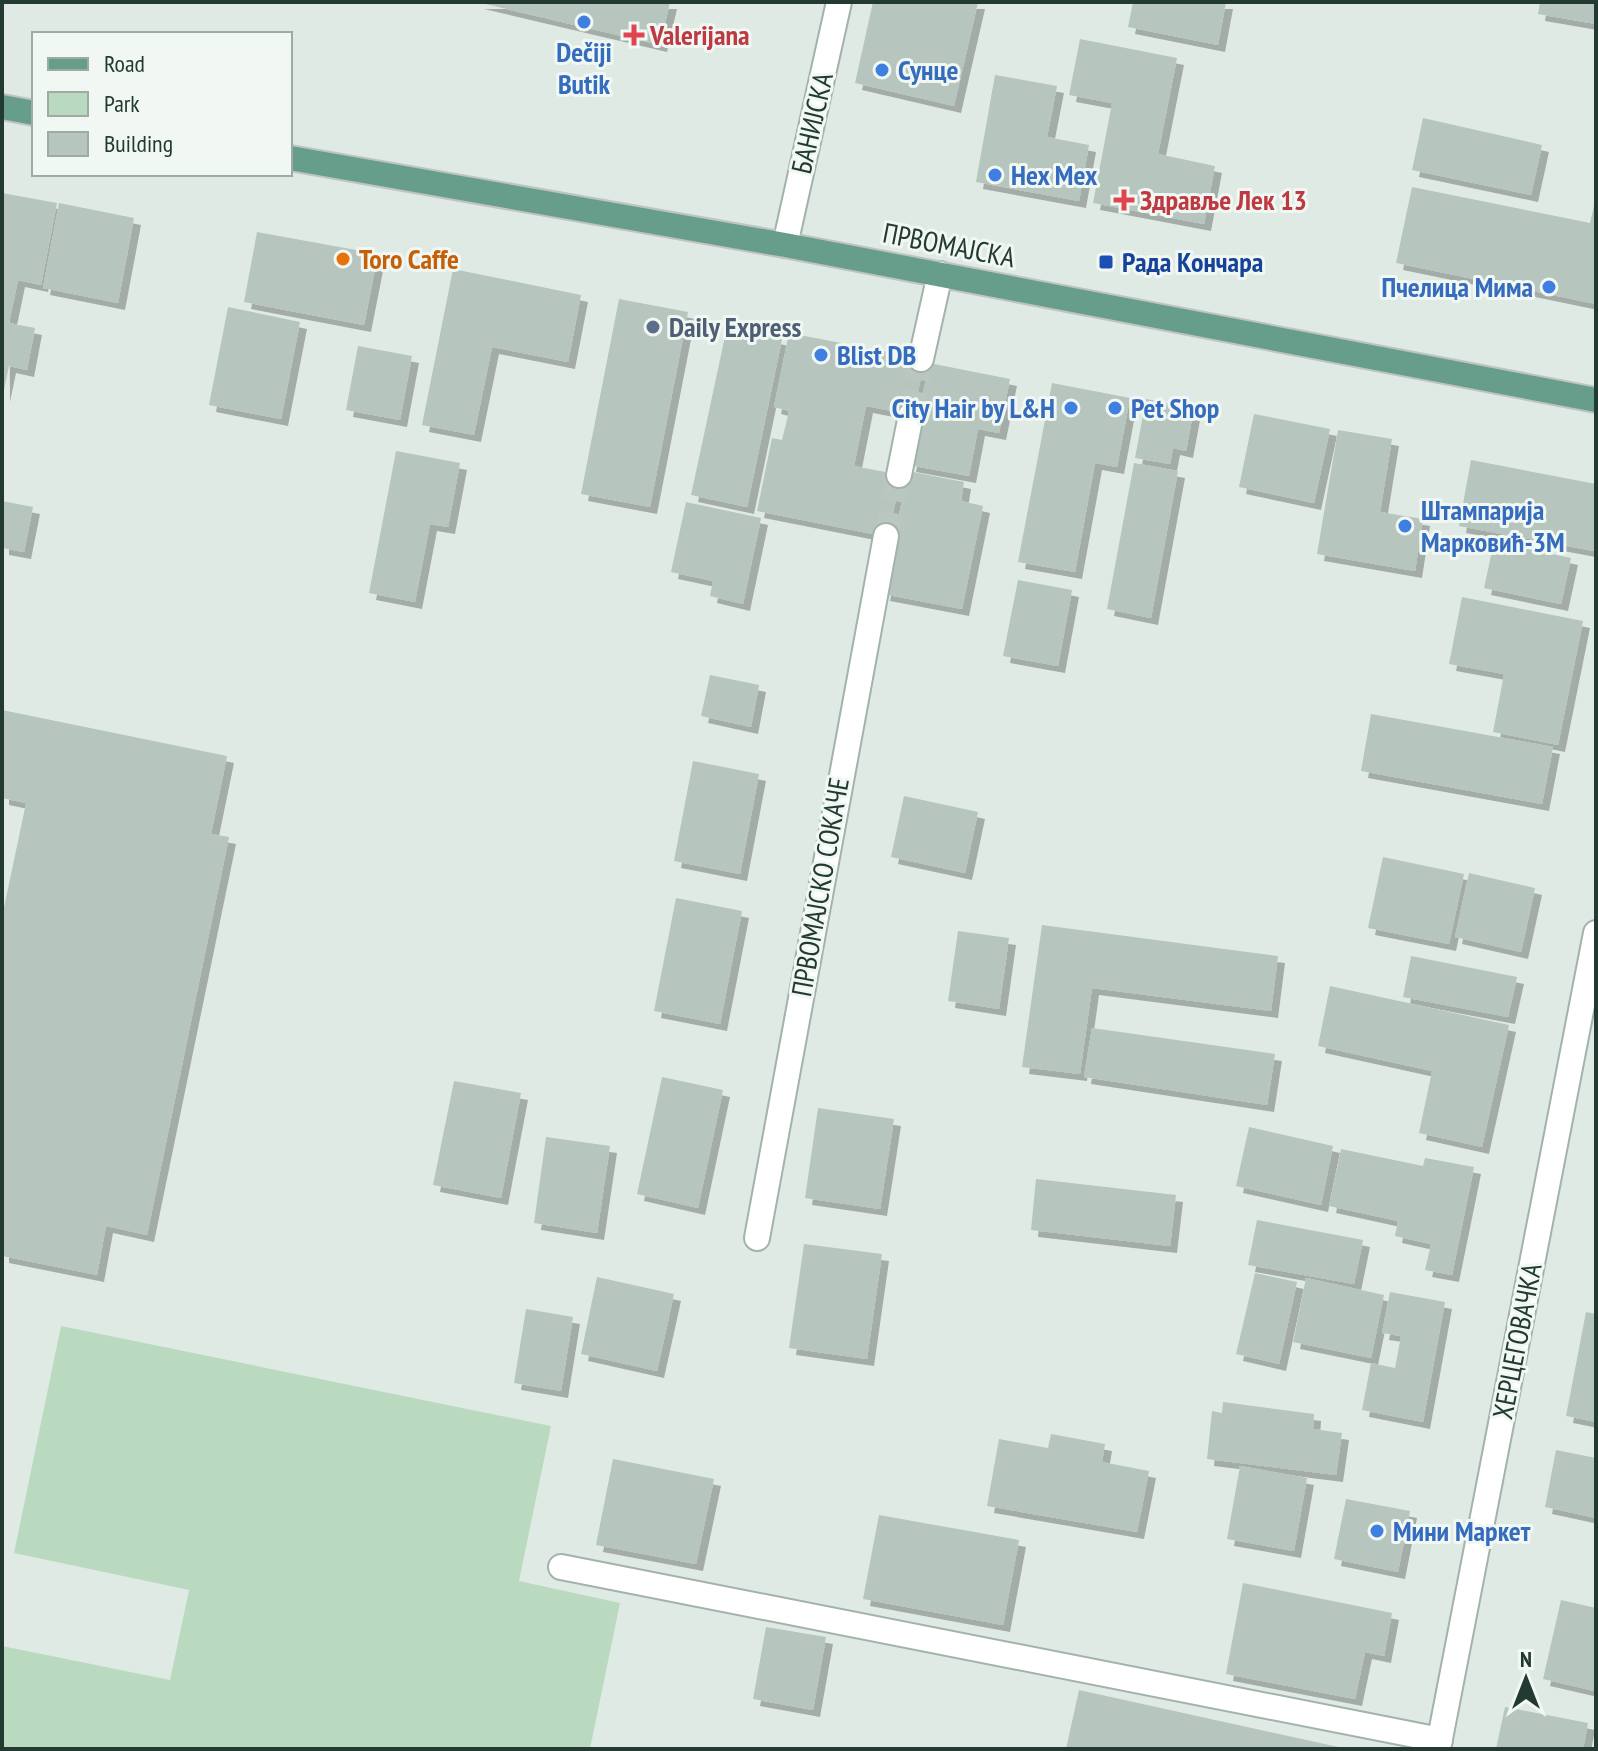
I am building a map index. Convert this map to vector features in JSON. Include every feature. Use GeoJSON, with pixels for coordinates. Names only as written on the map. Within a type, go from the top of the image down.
{"type":"FeatureCollection","features":[{"type":"Feature","properties":{"kind":"main road"},"geometry":{"type":"LineString","coordinates":[[2,107],[32,113]]}},
{"type":"Feature","properties":{"kind":"main road","name":"ПРВОМАЈСКА"},"geometry":{"type":"LineString","coordinates":[[292,158],[785,245],[1596,400]]}},
{"type":"Feature","properties":{"kind":"street","name":"БАНИЈСКА"},"geometry":{"type":"LineString","coordinates":[[785,245],[839,2]]}},
{"type":"Feature","properties":{"kind":"street"},"geometry":{"type":"LineString","coordinates":[[921,359],[940,274]]}},
{"type":"Feature","properties":{"kind":"street"},"geometry":{"type":"LineString","coordinates":[[899,475],[911,415]]}},
{"type":"Feature","properties":{"kind":"street","name":"ПРВОМАЈСКО СОКАЧЕ"},"geometry":{"type":"LineString","coordinates":[[757,1238],[886,536]]}},
{"type":"Feature","properties":{"kind":"street","name":"ХЕРЦЕГОВАЧКА"},"geometry":{"type":"LineString","coordinates":[[1439,1745],[1596,933]]}},
{"type":"Feature","properties":{"kind":"street"},"geometry":{"type":"LineString","coordinates":[[561,1567],[1439,1745]]}},
{"type":"Feature","properties":{"kind":"green space"},"geometry":{"type":"Polygon","coordinates":[[[61,1326],[551,1426],[519,1581],[620,1603],[590,1749],[2,1749],[2,1646],[170,1680],[189,1590],[14,1553],[61,1326]]]}},
{"type":"Feature","properties":{"kind":"building"},"geometry":{"type":"Polygon","coordinates":[[[477,2],[670,2],[660,45],[477,2]]]}},
{"type":"Feature","properties":{"kind":"building"},"geometry":{"type":"Polygon","coordinates":[[[873,2],[978,2],[954,106],[855,83],[873,2]]]}},
{"type":"Feature","properties":{"kind":"building"},"geometry":{"type":"Polygon","coordinates":[[[1133,2],[1226,2],[1218,45],[1128,27],[1133,2]]]}},
{"type":"Feature","properties":{"kind":"building"},"geometry":{"type":"Polygon","coordinates":[[[1540,2],[1596,2],[1596,24],[1538,14],[1540,2]]]}},
{"type":"Feature","properties":{"kind":"building"},"geometry":{"type":"Polygon","coordinates":[[[1080,39],[1177,58],[1158,154],[1215,166],[1204,224],[1093,203],[1112,103],[1069,95],[1080,39]]]}},
{"type":"Feature","properties":{"kind":"building"},"geometry":{"type":"Polygon","coordinates":[[[995,75],[1057,86],[1047,137],[1089,145],[1079,201],[976,182],[995,75]]]}},
{"type":"Feature","properties":{"kind":"building"},"geometry":{"type":"Polygon","coordinates":[[[1423,118],[1542,145],[1531,195],[1412,170],[1423,118]]]}},
{"type":"Feature","properties":{"kind":"building"},"geometry":{"type":"Polygon","coordinates":[[[1412,187],[1590,223],[1596,197],[1596,304],[1396,263],[1412,187]]]}},
{"type":"Feature","properties":{"kind":"building"},"geometry":{"type":"Polygon","coordinates":[[[2,193],[57,203],[41,285],[18,280],[9,323],[35,328],[27,370],[9,366],[3,395],[2,193]]]}},
{"type":"Feature","properties":{"kind":"building"},"geometry":{"type":"Polygon","coordinates":[[[59,203],[134,218],[118,303],[43,288],[59,203]]]}},
{"type":"Feature","properties":{"kind":"building"},"geometry":{"type":"Polygon","coordinates":[[[257,232],[378,254],[364,325],[244,302],[257,232]]]}},
{"type":"Feature","properties":{"kind":"building"},"geometry":{"type":"Polygon","coordinates":[[[453,269],[581,295],[568,362],[492,347],[474,435],[422,425],[453,269]]]}},
{"type":"Feature","properties":{"kind":"building"},"geometry":{"type":"Polygon","coordinates":[[[619,299],[688,312],[650,507],[581,494],[619,299]]]}},
{"type":"Feature","properties":{"kind":"building"},"geometry":{"type":"Polygon","coordinates":[[[228,307],[300,322],[281,419],[209,405],[228,307]]]}},
{"type":"Feature","properties":{"kind":"building"},"geometry":{"type":"Polygon","coordinates":[[[727,327],[782,339],[747,507],[691,495],[727,327]]]}},
{"type":"Feature","properties":{"kind":"building"},"geometry":{"type":"Polygon","coordinates":[[[789,333],[925,359],[913,415],[866,406],[854,466],[901,475],[888,537],[757,511],[772,438],[782,440],[789,411],[774,407],[789,333]]]}},
{"type":"Feature","properties":{"kind":"building"},"geometry":{"type":"Polygon","coordinates":[[[358,346],[412,356],[400,420],[346,410],[358,346]]]}},
{"type":"Feature","properties":{"kind":"building"},"geometry":{"type":"Polygon","coordinates":[[[929,363],[1010,379],[999,433],[978,429],[969,476],[909,465],[929,363]]]}},
{"type":"Feature","properties":{"kind":"building"},"geometry":{"type":"Polygon","coordinates":[[[1052,383],[1130,398],[1117,467],[1095,463],[1075,572],[1018,562],[1052,383]]]}},
{"type":"Feature","properties":{"kind":"building"},"geometry":{"type":"Polygon","coordinates":[[[1146,399],[1194,408],[1186,451],[1173,448],[1170,464],[1135,458],[1146,399]]]}},
{"type":"Feature","properties":{"kind":"building"},"geometry":{"type":"Polygon","coordinates":[[[1254,414],[1330,429],[1314,503],[1239,487],[1254,414]]]}},
{"type":"Feature","properties":{"kind":"building"},"geometry":{"type":"Polygon","coordinates":[[[1338,430],[1392,439],[1380,512],[1423,519],[1415,571],[1317,554],[1338,430]]]}},
{"type":"Feature","properties":{"kind":"building"},"geometry":{"type":"Polygon","coordinates":[[[396,451],[460,463],[448,527],[430,524],[415,602],[369,593],[396,451]]]}},
{"type":"Feature","properties":{"kind":"building"},"geometry":{"type":"Polygon","coordinates":[[[1471,460],[1596,484],[1594,551],[1459,526],[1471,460]]]}},
{"type":"Feature","properties":{"kind":"building"},"geometry":{"type":"Polygon","coordinates":[[[1134,463],[1178,471],[1151,618],[1107,609],[1134,463]]]}},
{"type":"Feature","properties":{"kind":"building"},"geometry":{"type":"Polygon","coordinates":[[[908,471],[964,482],[961,501],[983,506],[962,609],[883,594],[908,471]]]}},
{"type":"Feature","properties":{"kind":"building"},"geometry":{"type":"Polygon","coordinates":[[[2,501],[33,507],[24,552],[2,548],[2,501]]]}},
{"type":"Feature","properties":{"kind":"building"},"geometry":{"type":"Polygon","coordinates":[[[686,502],[761,518],[743,604],[710,596],[713,581],[671,572],[686,502]]]}},
{"type":"Feature","properties":{"kind":"building"},"geometry":{"type":"Polygon","coordinates":[[[1494,542],[1571,558],[1561,604],[1484,588],[1494,542]]]}},
{"type":"Feature","properties":{"kind":"building"},"geometry":{"type":"Polygon","coordinates":[[[1018,580],[1072,590],[1058,666],[1003,656],[1018,580]]]}},
{"type":"Feature","properties":{"kind":"building"},"geometry":{"type":"Polygon","coordinates":[[[1462,597],[1583,621],[1558,745],[1493,732],[1504,674],[1449,664],[1462,597]]]}},
{"type":"Feature","properties":{"kind":"building"},"geometry":{"type":"Polygon","coordinates":[[[710,675],[759,685],[751,727],[701,716],[710,675]]]}},
{"type":"Feature","properties":{"kind":"building"},"geometry":{"type":"Polygon","coordinates":[[[2,710],[227,756],[211,834],[229,837],[147,1235],[106,1226],[97,1275],[2,1256],[2,917],[26,803],[2,798],[2,710]]]}},
{"type":"Feature","properties":{"kind":"building"},"geometry":{"type":"Polygon","coordinates":[[[1371,714],[1553,747],[1542,804],[1361,771],[1371,714]]]}},
{"type":"Feature","properties":{"kind":"building"},"geometry":{"type":"Polygon","coordinates":[[[693,761],[759,774],[740,874],[674,861],[693,761]]]}},
{"type":"Feature","properties":{"kind":"building"},"geometry":{"type":"Polygon","coordinates":[[[904,796],[978,812],[965,873],[891,857],[904,796]]]}},
{"type":"Feature","properties":{"kind":"building"},"geometry":{"type":"Polygon","coordinates":[[[1383,857],[1464,874],[1449,944],[1368,928],[1383,857]]]}},
{"type":"Feature","properties":{"kind":"building"},"geometry":{"type":"Polygon","coordinates":[[[1469,873],[1535,888],[1521,952],[1455,937],[1469,873]]]}},
{"type":"Feature","properties":{"kind":"building"},"geometry":{"type":"Polygon","coordinates":[[[676,898],[742,911],[720,1024],[654,1011],[676,898]]]}},
{"type":"Feature","properties":{"kind":"building"},"geometry":{"type":"Polygon","coordinates":[[[1042,925],[1278,956],[1271,1011],[1092,988],[1080,1074],[1022,1067],[1042,925]]]}},
{"type":"Feature","properties":{"kind":"building"},"geometry":{"type":"Polygon","coordinates":[[[958,931],[1009,938],[999,1009],[948,1001],[958,931]]]}},
{"type":"Feature","properties":{"kind":"building"},"geometry":{"type":"Polygon","coordinates":[[[1411,956],[1517,977],[1508,1017],[1403,997],[1411,956]]]}},
{"type":"Feature","properties":{"kind":"building"},"geometry":{"type":"Polygon","coordinates":[[[1330,986],[1509,1025],[1482,1147],[1419,1133],[1432,1071],[1318,1046],[1330,986]]]}},
{"type":"Feature","properties":{"kind":"building"},"geometry":{"type":"Polygon","coordinates":[[[1092,1028],[1275,1054],[1267,1105],[1084,1077],[1092,1028]]]}},
{"type":"Feature","properties":{"kind":"building"},"geometry":{"type":"Polygon","coordinates":[[[662,1077],[723,1090],[698,1208],[637,1194],[662,1077]]]}},
{"type":"Feature","properties":{"kind":"building"},"geometry":{"type":"Polygon","coordinates":[[[454,1081],[521,1093],[501,1198],[433,1185],[454,1081]]]}},
{"type":"Feature","properties":{"kind":"building"},"geometry":{"type":"Polygon","coordinates":[[[818,1108],[894,1119],[880,1209],[805,1198],[818,1108]]]}},
{"type":"Feature","properties":{"kind":"building"},"geometry":{"type":"Polygon","coordinates":[[[1249,1127],[1333,1146],[1321,1205],[1236,1186],[1249,1127]]]}},
{"type":"Feature","properties":{"kind":"building"},"geometry":{"type":"Polygon","coordinates":[[[546,1137],[610,1146],[597,1233],[534,1223],[546,1137]]]}},
{"type":"Feature","properties":{"kind":"building"},"geometry":{"type":"Polygon","coordinates":[[[1341,1149],[1423,1166],[1425,1158],[1474,1167],[1452,1275],[1425,1270],[1431,1244],[1395,1236],[1398,1221],[1329,1206],[1341,1149]]]}},
{"type":"Feature","properties":{"kind":"building"},"geometry":{"type":"Polygon","coordinates":[[[1036,1179],[1176,1195],[1170,1246],[1031,1230],[1036,1179]]]}},
{"type":"Feature","properties":{"kind":"building"},"geometry":{"type":"Polygon","coordinates":[[[1257,1220],[1363,1240],[1354,1284],[1248,1265],[1257,1220]]]}},
{"type":"Feature","properties":{"kind":"building"},"geometry":{"type":"Polygon","coordinates":[[[804,1244],[882,1254],[867,1359],[789,1348],[804,1244]]]}},
{"type":"Feature","properties":{"kind":"building"},"geometry":{"type":"Polygon","coordinates":[[[1255,1273],[1297,1282],[1279,1364],[1236,1354],[1255,1273]]]}},
{"type":"Feature","properties":{"kind":"building"},"geometry":{"type":"Polygon","coordinates":[[[597,1277],[674,1294],[657,1371],[581,1354],[597,1277]]]}},
{"type":"Feature","properties":{"kind":"building"},"geometry":{"type":"Polygon","coordinates":[[[1306,1278],[1384,1295],[1371,1358],[1293,1342],[1306,1278]]]}},
{"type":"Feature","properties":{"kind":"building"},"geometry":{"type":"Polygon","coordinates":[[[1390,1292],[1445,1302],[1423,1422],[1362,1410],[1371,1363],[1395,1368],[1401,1336],[1382,1333],[1390,1292]]]}},
{"type":"Feature","properties":{"kind":"building"},"geometry":{"type":"Polygon","coordinates":[[[526,1309],[573,1317],[561,1391],[514,1383],[526,1309]]]}},
{"type":"Feature","properties":{"kind":"building"},"geometry":{"type":"Polygon","coordinates":[[[1586,1312],[1596,1314],[1596,1422],[1566,1416],[1586,1312]]]}},
{"type":"Feature","properties":{"kind":"building"},"geometry":{"type":"Polygon","coordinates":[[[1223,1402],[1314,1414],[1313,1429],[1342,1433],[1336,1475],[1207,1459],[1212,1411],[1222,1413],[1223,1402]]]}},
{"type":"Feature","properties":{"kind":"building"},"geometry":{"type":"Polygon","coordinates":[[[1051,1434],[1105,1444],[1102,1462],[1149,1471],[1137,1532],[987,1506],[999,1439],[1048,1448],[1051,1434]]]}},
{"type":"Feature","properties":{"kind":"building"},"geometry":{"type":"Polygon","coordinates":[[[1556,1450],[1596,1458],[1596,1518],[1545,1507],[1556,1450]]]}},
{"type":"Feature","properties":{"kind":"building"},"geometry":{"type":"Polygon","coordinates":[[[613,1459],[714,1479],[696,1564],[596,1545],[613,1459]]]}},
{"type":"Feature","properties":{"kind":"building"},"geometry":{"type":"Polygon","coordinates":[[[1240,1466],[1307,1478],[1294,1551],[1227,1539],[1240,1466]]]}},
{"type":"Feature","properties":{"kind":"building"},"geometry":{"type":"Polygon","coordinates":[[[1346,1499],[1410,1511],[1398,1572],[1334,1559],[1346,1499]]]}},
{"type":"Feature","properties":{"kind":"building"},"geometry":{"type":"Polygon","coordinates":[[[879,1515],[1019,1540],[1003,1625],[863,1599],[879,1515]]]}},
{"type":"Feature","properties":{"kind":"building"},"geometry":{"type":"Polygon","coordinates":[[[1243,1583],[1392,1613],[1384,1656],[1365,1652],[1355,1699],[1226,1674],[1243,1583]]]}},
{"type":"Feature","properties":{"kind":"building"},"geometry":{"type":"Polygon","coordinates":[[[1561,1600],[1596,1608],[1595,1691],[1543,1679],[1561,1600]]]}},
{"type":"Feature","properties":{"kind":"building"},"geometry":{"type":"Polygon","coordinates":[[[766,1627],[826,1637],[813,1710],[753,1699],[766,1627]]]}},
{"type":"Feature","properties":{"kind":"building"},"geometry":{"type":"Polygon","coordinates":[[[1079,1690],[1343,1748],[1343,1749],[1066,1749],[1079,1690]]]}},
{"type":"Feature","properties":{"kind":"building"},"geometry":{"type":"Polygon","coordinates":[[[1505,1707],[1588,1723],[1583,1749],[1496,1749],[1505,1707]]]}},
{"type":"Feature","properties":{"kind":"tunnel"},"geometry":{"type":"LineString","coordinates":[[911,415],[921,359]]}},
{"type":"Feature","properties":{"kind":"tunnel"},"geometry":{"type":"LineString","coordinates":[[886,536],[899,475]]}},
{"type":"Feature","properties":{"kind":"place","name":"Dečiji Butik"},"geometry":{"type":"Point","coordinates":[584,22]}},
{"type":"Feature","properties":{"kind":"place","name":"Valerijana"},"geometry":{"type":"Point","coordinates":[634,35]}},
{"type":"Feature","properties":{"kind":"place","name":"Сунце"},"geometry":{"type":"Point","coordinates":[882,70]}},
{"type":"Feature","properties":{"kind":"place","name":"Hex Mex"},"geometry":{"type":"Point","coordinates":[995,175]}},
{"type":"Feature","properties":{"kind":"place","name":"Здравље Лек 13"},"geometry":{"type":"Point","coordinates":[1124,200]}},
{"type":"Feature","properties":{"kind":"place","name":"Toro Caffe"},"geometry":{"type":"Point","coordinates":[343,259]}},
{"type":"Feature","properties":{"kind":"place","name":"Рада Кончара"},"geometry":{"type":"Point","coordinates":[1106,262]}},
{"type":"Feature","properties":{"kind":"place","name":"Пчелица Мима"},"geometry":{"type":"Point","coordinates":[1549,287]}},
{"type":"Feature","properties":{"kind":"place","name":"Daily Express"},"geometry":{"type":"Point","coordinates":[653,327]}},
{"type":"Feature","properties":{"kind":"place","name":"Blist DB"},"geometry":{"type":"Point","coordinates":[821,355]}},
{"type":"Feature","properties":{"kind":"place","name":"City Hair by L&H"},"geometry":{"type":"Point","coordinates":[1071,408]}},
{"type":"Feature","properties":{"kind":"place","name":"Pet Shop"},"geometry":{"type":"Point","coordinates":[1115,408]}},
{"type":"Feature","properties":{"kind":"place","name":"Штампарија Марковић-3М"},"geometry":{"type":"Point","coordinates":[1405,526]}},
{"type":"Feature","properties":{"kind":"place","name":"Мини Маркет"},"geometry":{"type":"Point","coordinates":[1377,1531]}}]}
